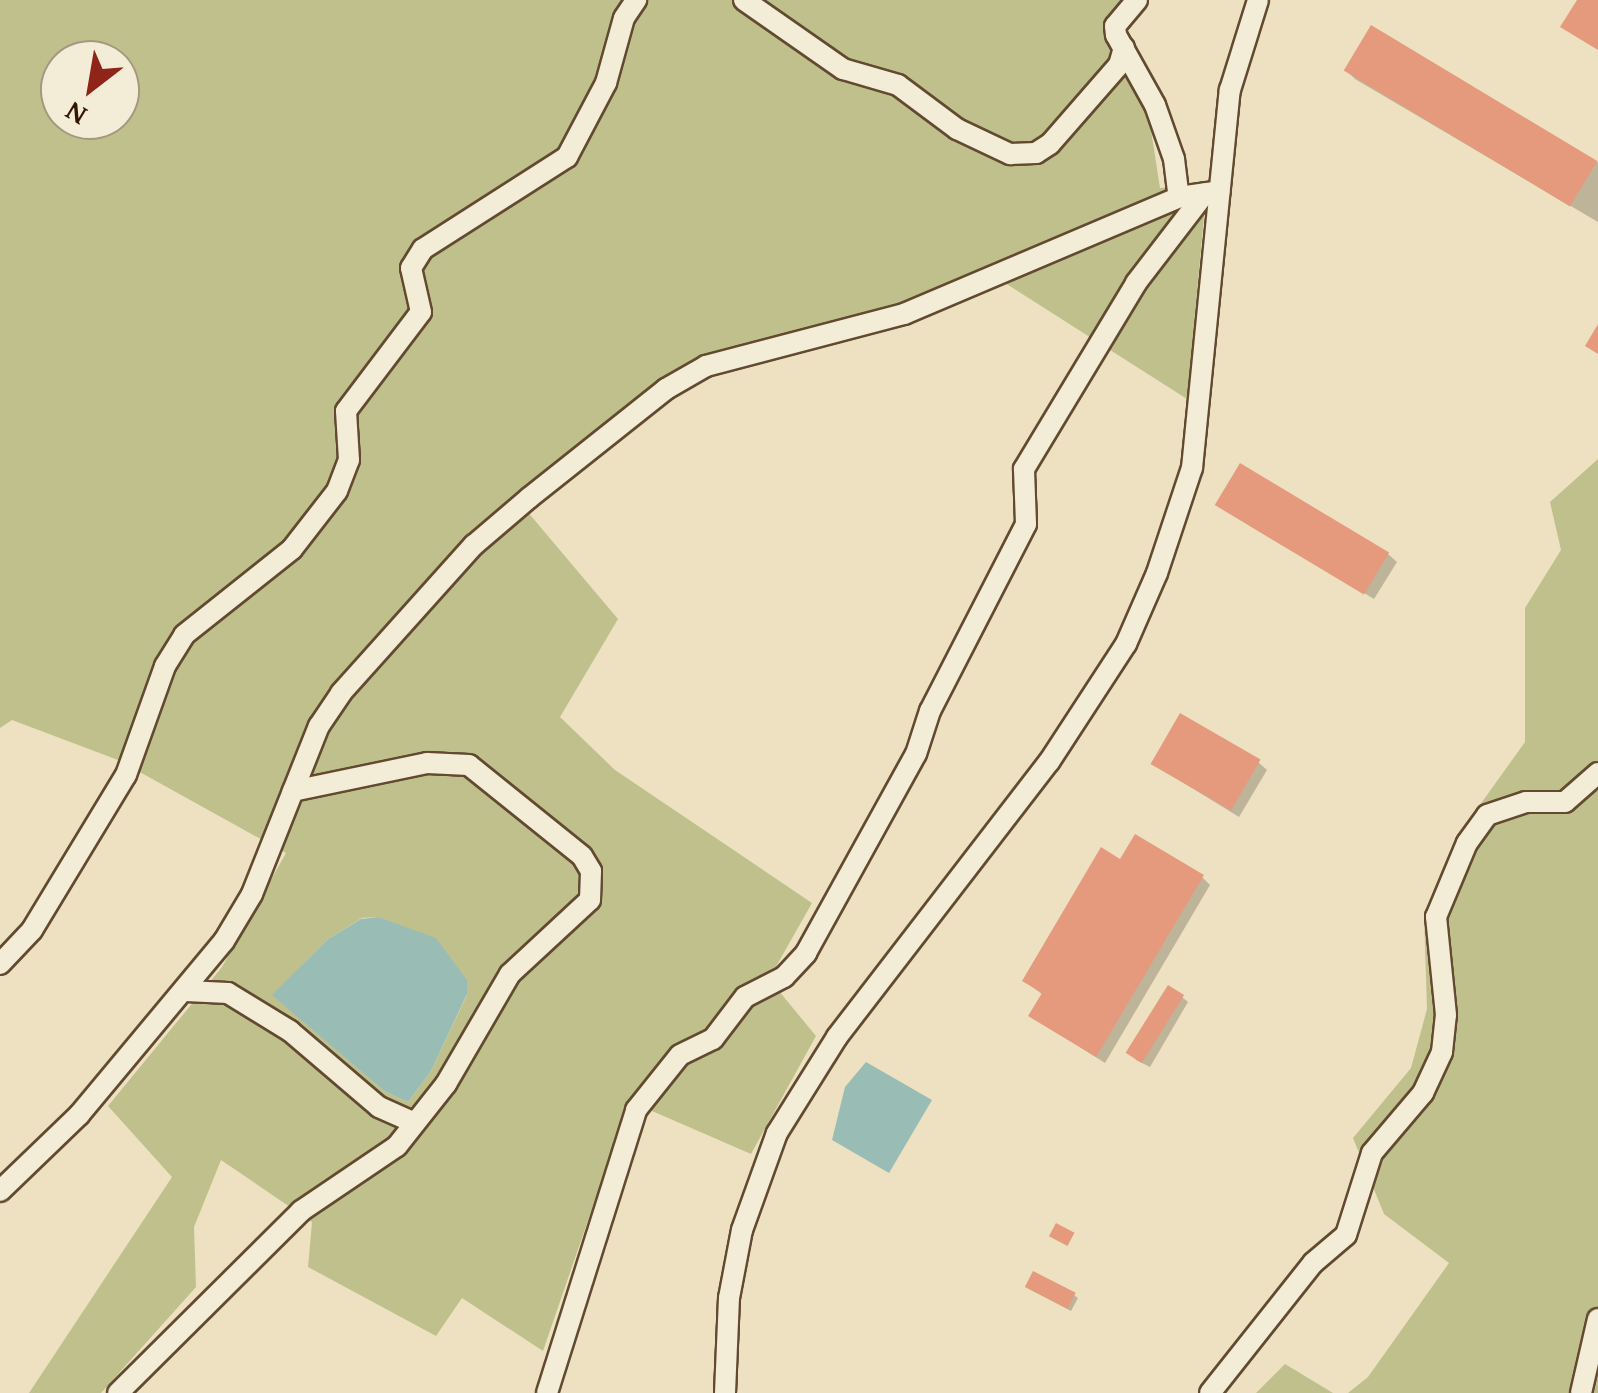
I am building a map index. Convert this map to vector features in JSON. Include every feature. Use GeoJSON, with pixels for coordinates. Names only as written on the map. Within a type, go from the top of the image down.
{"type":"FeatureCollection","features":[{"type":"Feature","properties":{"kind":"street"},"geometry":{"type":"LineString","coordinates":[[0,964],[32,930],[126,775],[165,666],[184,635],[292,549],[337,491],[349,460],[346,410],[421,312],[411,268],[423,249],[567,157],[606,83],[624,18],[636,0]]}},
{"type":"Feature","properties":{"kind":"street"},"geometry":{"type":"LineString","coordinates":[[744,0],[844,69],[898,85],[957,129],[1010,154],[1036,153],[1050,144],[1118,65],[1124,48]]}},
{"type":"Feature","properties":{"kind":"street"},"geometry":{"type":"LineString","coordinates":[[1137,0],[1115,26],[1155,105],[1174,159],[1179,197]]}},
{"type":"Feature","properties":{"kind":"street"},"geometry":{"type":"LineString","coordinates":[[725,1393],[729,1298],[742,1230],[785,1118],[836,1037],[1049,762],[1126,644],[1157,574],[1184,497],[1203,402],[1212,192],[1230,90],[1258,0]]}},
{"type":"Feature","properties":{"kind":"street"},"geometry":{"type":"LineString","coordinates":[[0,1191],[78,1115],[186,992],[252,894],[318,726],[341,693],[474,546],[666,389],[730,356],[904,314],[1179,197],[1212,192]]}},
{"type":"Feature","properties":{"kind":"street"},"geometry":{"type":"LineString","coordinates":[[547,1393],[636,1110],[680,1055],[713,1039],[745,997],[784,977],[806,953],[916,754],[930,711],[1026,524],[1024,469],[1136,283],[1212,192]]}},
{"type":"Feature","properties":{"kind":"street"},"geometry":{"type":"LineString","coordinates":[[118,1393],[302,1211],[397,1146],[510,974],[590,900],[591,871],[582,856],[469,765],[427,762],[293,791]]}},
{"type":"Feature","properties":{"kind":"street"},"geometry":{"type":"LineString","coordinates":[[1210,1393],[1313,1263],[1346,1235],[1372,1153],[1423,1093],[1442,1052],[1446,1015],[1436,917],[1467,843],[1488,815],[1526,802],[1564,802],[1598,773]]}},
{"type":"Feature","properties":{"kind":"street"},"geometry":{"type":"LineString","coordinates":[[186,992],[228,993],[290,1031],[379,1107],[415,1123]]}},
{"type":"Feature","properties":{"kind":"street"},"geometry":{"type":"LineString","coordinates":[[1581,1393],[1598,1319]]}},
{"type":"Feature","properties":{"kind":"green space"},"geometry":{"type":"Polygon","coordinates":[[[0,0],[1125,0],[1104,24],[1149,117],[1160,188],[1207,185],[1187,399],[1005,283],[885,326],[711,371],[526,510],[618,619],[560,717],[615,770],[812,903],[769,979],[816,1036],[751,1154],[629,1101],[543,1351],[462,1298],[436,1336],[308,1267],[312,1222],[221,1160],[194,1227],[196,1287],[101,1393],[29,1393],[172,1177],[108,1106],[222,967],[286,853],[118,760],[12,720],[0,728],[0,0]],[[378,917],[362,918],[328,939],[273,995],[384,1091],[408,1102],[431,1071],[467,995],[378,917]]]}},
{"type":"Feature","properties":{"kind":"green space"},"geometry":{"type":"Polygon","coordinates":[[[1598,459],[1598,1393],[1348,1393],[1368,1377],[1449,1263],[1384,1214],[1353,1138],[1411,1068],[1427,1009],[1424,916],[1459,834],[1525,742],[1525,608],[1561,550],[1550,502],[1598,459]]]}},
{"type":"Feature","properties":{"kind":"green space"},"geometry":{"type":"Polygon","coordinates":[[[1285,1364],[1333,1393],[1256,1393],[1285,1364]]]}},
{"type":"Feature","properties":{"kind":"water"},"geometry":{"type":"Polygon","coordinates":[[[378,917],[436,938],[467,980],[467,994],[431,1071],[408,1102],[384,1091],[272,995],[328,939],[361,919],[378,917]]]}},
{"type":"Feature","properties":{"kind":"water"},"geometry":{"type":"Polygon","coordinates":[[[866,1062],[932,1100],[889,1173],[832,1140],[845,1087],[866,1062]]]}},
{"type":"Feature","properties":{"kind":"building"},"geometry":{"type":"Polygon","coordinates":[[[1577,0],[1598,0],[1598,50],[1560,27],[1577,0]]]}},
{"type":"Feature","properties":{"kind":"building"},"geometry":{"type":"Polygon","coordinates":[[[1371,25],[1597,161],[1570,206],[1344,70],[1371,25]]]}},
{"type":"Feature","properties":{"kind":"building"},"geometry":{"type":"Polygon","coordinates":[[[1598,324],[1598,354],[1585,346],[1598,324]]]}},
{"type":"Feature","properties":{"kind":"building"},"geometry":{"type":"Polygon","coordinates":[[[1240,463],[1389,553],[1364,595],[1215,505],[1240,463]]]}},
{"type":"Feature","properties":{"kind":"building"},"geometry":{"type":"Polygon","coordinates":[[[1180,713],[1261,759],[1231,811],[1150,764],[1180,713]]]}},
{"type":"Feature","properties":{"kind":"building"},"geometry":{"type":"Polygon","coordinates":[[[1135,834],[1204,875],[1096,1057],[1028,1016],[1042,993],[1022,981],[1101,847],[1120,859],[1135,834]]]}},
{"type":"Feature","properties":{"kind":"building"},"geometry":{"type":"Polygon","coordinates":[[[1168,985],[1184,995],[1142,1063],[1126,1053],[1168,985]]]}},
{"type":"Feature","properties":{"kind":"building"},"geometry":{"type":"Polygon","coordinates":[[[1056,1223],[1075,1233],[1067,1246],[1049,1236],[1056,1223]]]}},
{"type":"Feature","properties":{"kind":"building"},"geometry":{"type":"Polygon","coordinates":[[[1033,1271],[1076,1293],[1068,1309],[1025,1287],[1033,1271]]]}}]}
